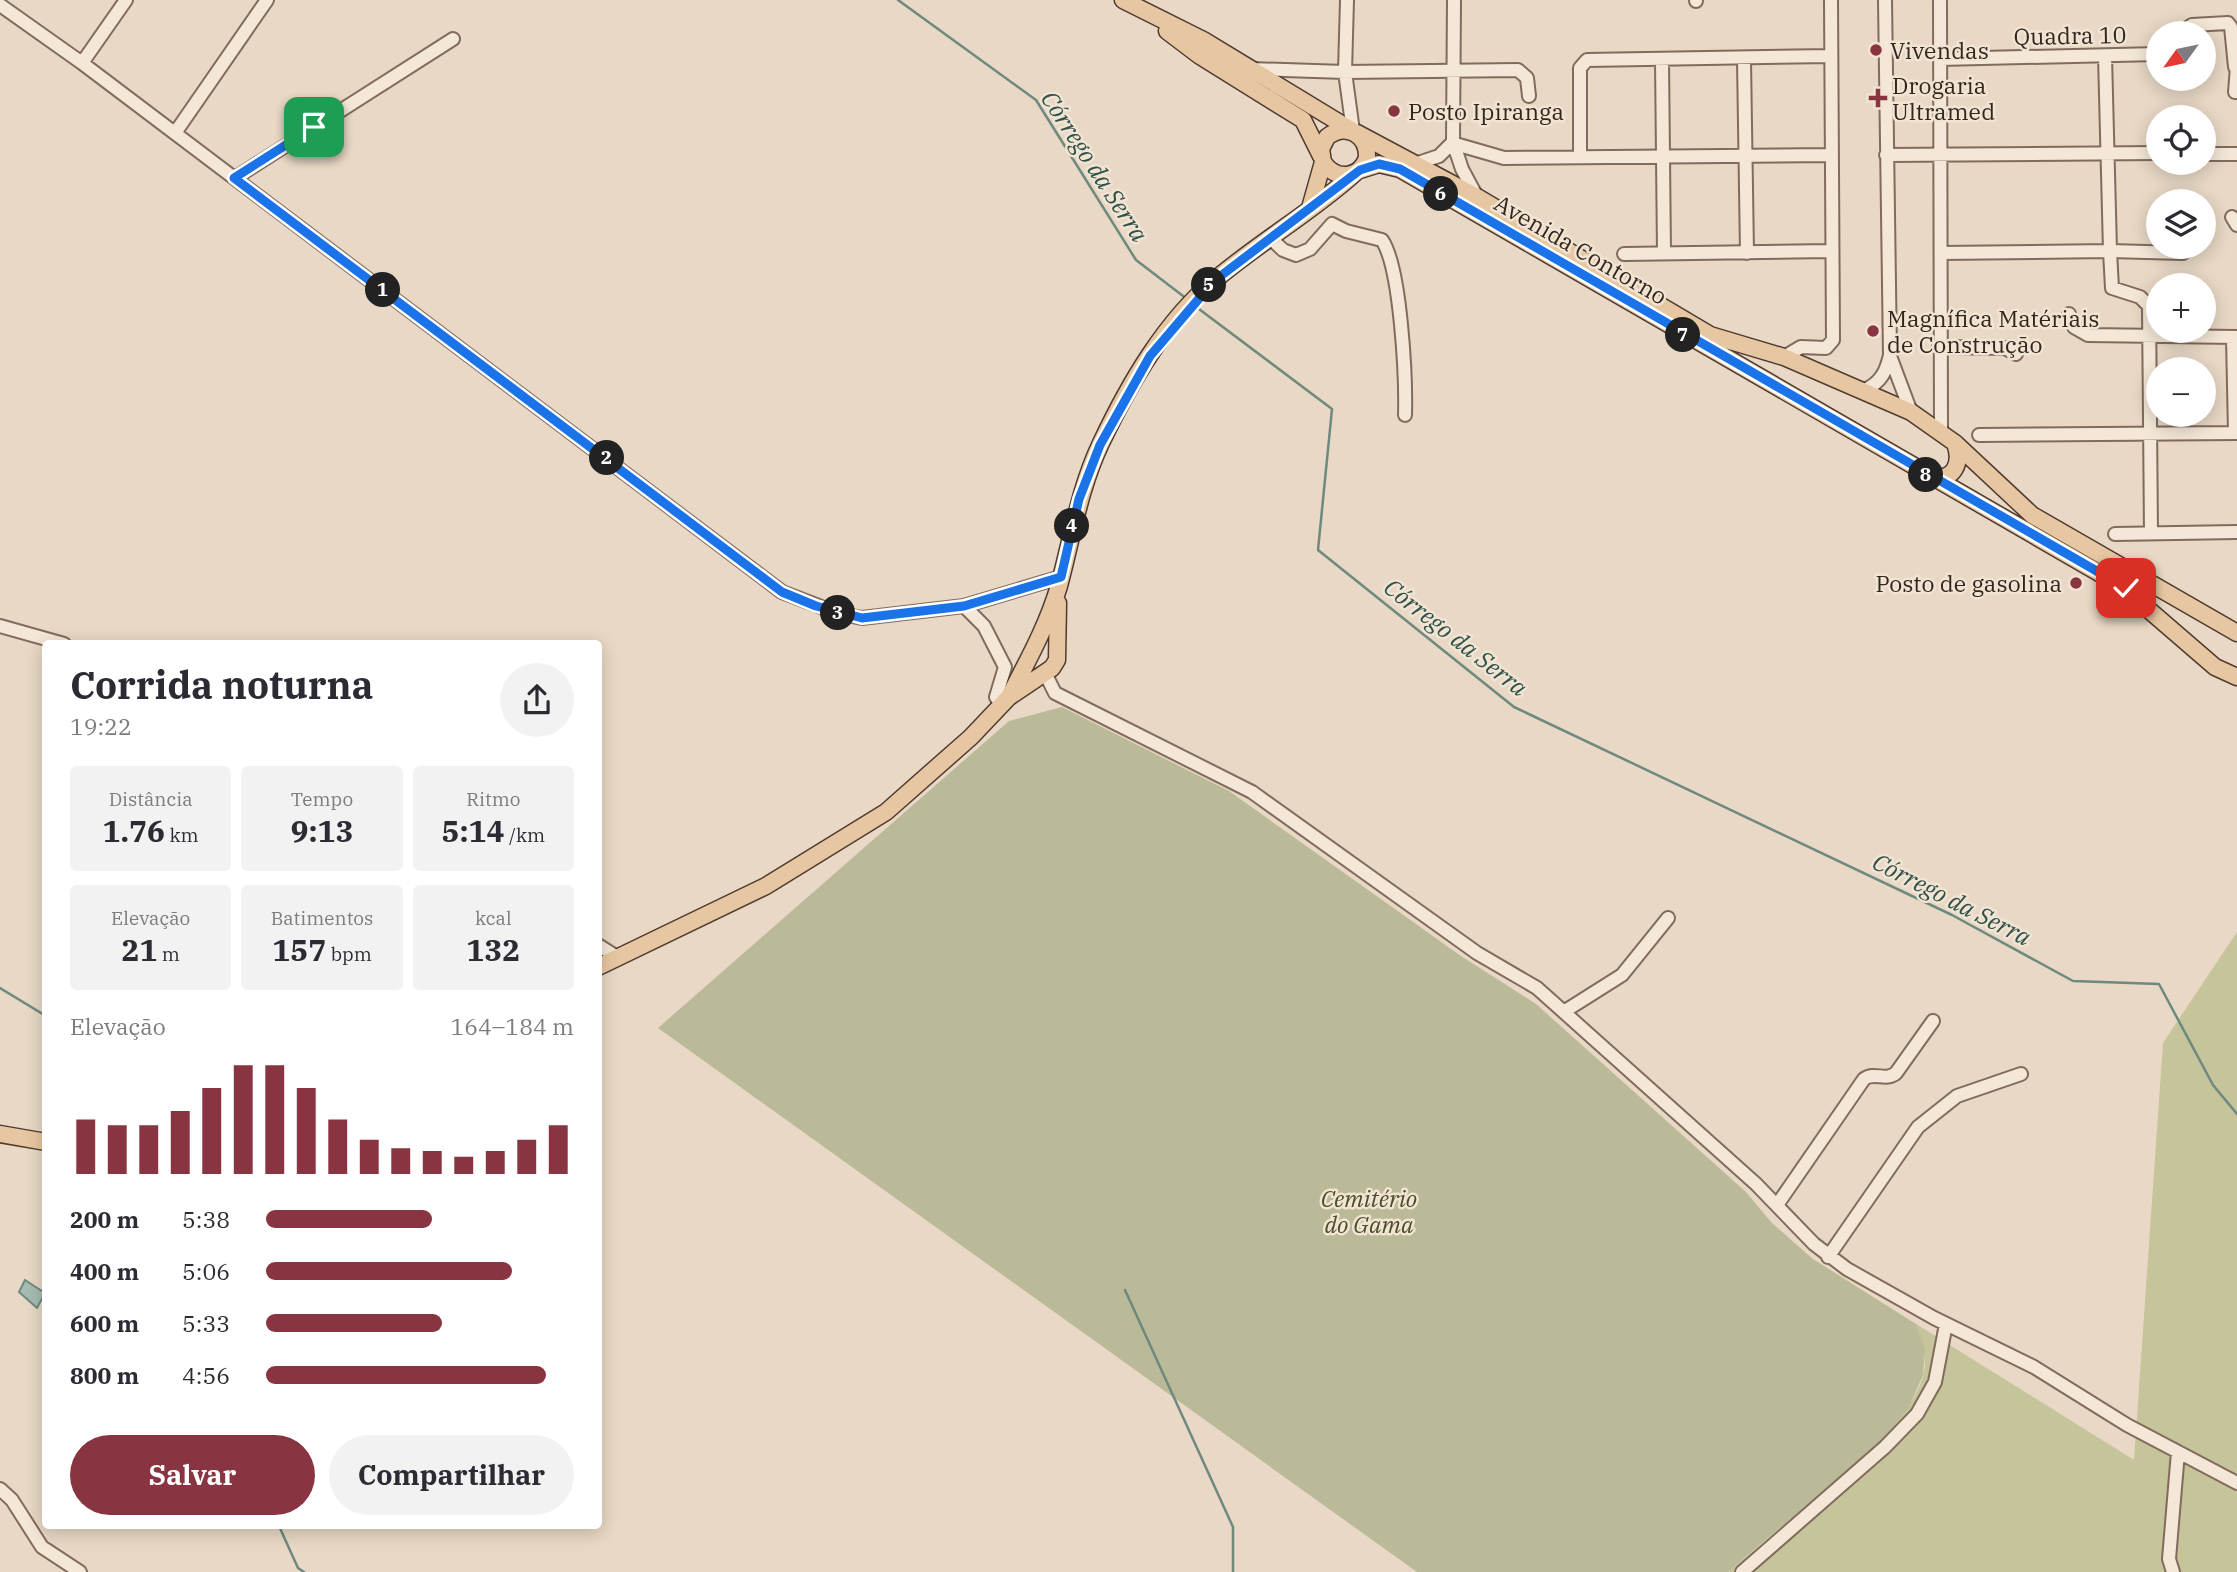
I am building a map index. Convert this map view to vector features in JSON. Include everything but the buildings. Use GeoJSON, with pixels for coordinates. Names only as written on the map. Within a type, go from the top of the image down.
{"type":"FeatureCollection","features":[{"type":"Feature","properties":{"kind":"main road","name":"Avenida Contorno"},"geometry":{"type":"LineString","coordinates":[[1123,0],[1205,41],[1355,132],[1418,163],[1710,335],[1784,357],[1911,412],[1955,443],[2022,507],[2069,537],[2237,633]]}},
{"type":"Feature","properties":{"kind":"main road","name":"Avenida Contorno"},"geometry":{"type":"LineString","coordinates":[[1143,12],[1200,56],[1303,120],[1322,159]]}},
{"type":"Feature","properties":{"kind":"main road"},"geometry":{"type":"LineString","coordinates":[[602,965],[766,886],[838,844],[886,812],[971,737],[1005,700],[1035,650],[1060,581],[1079,499],[1100,445],[1135,377],[1192,303],[1214,281],[1269,237],[1310,208],[1358,171],[1367,151],[1355,132],[1339,130],[1327,137],[1310,208]]}},
{"type":"Feature","properties":{"kind":"main road"},"geometry":{"type":"LineString","coordinates":[[1322,159],[1334,173],[1348,176],[1358,171]]}},
{"type":"Feature","properties":{"kind":"main road","name":"Avenida Contorno"},"geometry":{"type":"LineString","coordinates":[[1358,171],[1379,164],[1400,169],[1778,390],[2126,588],[2215,667],[2237,677]]}},
{"type":"Feature","properties":{"kind":"main road"},"geometry":{"type":"LineString","coordinates":[[1778,390],[1771,373],[1784,357]]}},
{"type":"Feature","properties":{"kind":"main road"},"geometry":{"type":"LineString","coordinates":[[1929,477],[1947,477],[1955,471],[1959,459],[1955,443]]}},
{"type":"Feature","properties":{"kind":"main road"},"geometry":{"type":"LineString","coordinates":[[2044,541],[2069,537]]}},
{"type":"Feature","properties":{"kind":"main road"},"geometry":{"type":"LineString","coordinates":[[1005,700],[1045,673],[1057,660],[1060,581]]}},
{"type":"Feature","properties":{"kind":"main road"},"geometry":{"type":"LineString","coordinates":[[2126,588],[2150,584]]}},
{"type":"Feature","properties":{"kind":"main road"},"geometry":{"type":"LineString","coordinates":[[1035,650],[1052,643],[1057,652]]}},
{"type":"Feature","properties":{"kind":"main road"},"geometry":{"type":"LineString","coordinates":[[1035,650],[1034,667],[1045,673]]}},
{"type":"Feature","properties":{"kind":"main road"},"geometry":{"type":"LineString","coordinates":[[0,1134],[42,1141]]}},
{"type":"Feature","properties":{"kind":"street"},"geometry":{"type":"LineString","coordinates":[[82,63],[126,0]]}},
{"type":"Feature","properties":{"kind":"street"},"geometry":{"type":"LineString","coordinates":[[175,133],[267,0]]}},
{"type":"Feature","properties":{"kind":"street"},"geometry":{"type":"LineString","coordinates":[[1347,0],[1345,72],[1355,132]]}},
{"type":"Feature","properties":{"kind":"street"},"geometry":{"type":"LineString","coordinates":[[1454,0],[1453,143],[1462,169],[1477,197]]}},
{"type":"Feature","properties":{"kind":"street"},"geometry":{"type":"LineString","coordinates":[[1784,357],[1801,347],[1826,348],[1831,345],[1831,0]]}},
{"type":"Feature","properties":{"kind":"street"},"geometry":{"type":"LineString","coordinates":[[1865,390],[1879,382],[1886,372],[1890,355],[1885,0]]}},
{"type":"Feature","properties":{"kind":"street"},"geometry":{"type":"LineString","coordinates":[[1940,0],[1941,432]]}},
{"type":"Feature","properties":{"kind":"street"},"geometry":{"type":"LineString","coordinates":[[0,5],[82,63],[782,592],[827,610],[862,618],[964,606],[1060,581]]}},
{"type":"Feature","properties":{"kind":"street"},"geometry":{"type":"LineString","coordinates":[[2216,24],[2228,23],[2231,27],[2236,67],[2235,92]]}},
{"type":"Feature","properties":{"kind":"street"},"geometry":{"type":"LineString","coordinates":[[234,178],[453,39]]}},
{"type":"Feature","properties":{"kind":"street","name":"Quadra 10"},"geometry":{"type":"LineString","coordinates":[[1940,59],[2146,54]]}},
{"type":"Feature","properties":{"kind":"street"},"geometry":{"type":"LineString","coordinates":[[1580,157],[1581,64],[1602,59],[1744,60],[1831,56]]}},
{"type":"Feature","properties":{"kind":"street"},"geometry":{"type":"LineString","coordinates":[[2105,56],[2112,288],[2146,302]]}},
{"type":"Feature","properties":{"kind":"street"},"geometry":{"type":"LineString","coordinates":[[1662,60],[1664,253]]}},
{"type":"Feature","properties":{"kind":"street"},"geometry":{"type":"LineString","coordinates":[[1744,60],[1747,253]]}},
{"type":"Feature","properties":{"kind":"street"},"geometry":{"type":"LineString","coordinates":[[1248,68],[1345,72],[1518,70],[1527,78],[1529,96]]}},
{"type":"Feature","properties":{"kind":"street"},"geometry":{"type":"LineString","coordinates":[[1453,143],[1496,158],[1831,155]]}},
{"type":"Feature","properties":{"kind":"street"},"geometry":{"type":"LineString","coordinates":[[1418,163],[1439,156],[1453,143]]}},
{"type":"Feature","properties":{"kind":"street"},"geometry":{"type":"LineString","coordinates":[[1886,155],[2146,153]]}},
{"type":"Feature","properties":{"kind":"street"},"geometry":{"type":"LineString","coordinates":[[2216,154],[2237,154]]}},
{"type":"Feature","properties":{"kind":"street"},"geometry":{"type":"LineString","coordinates":[[1269,237],[1283,250],[1296,255],[1310,249],[1332,224],[1346,231],[1382,240],[1388,253],[1396,296],[1405,415]]}},
{"type":"Feature","properties":{"kind":"street"},"geometry":{"type":"LineString","coordinates":[[1624,254],[1831,251]]}},
{"type":"Feature","properties":{"kind":"street"},"geometry":{"type":"LineString","coordinates":[[1941,253],[2146,252]]}},
{"type":"Feature","properties":{"kind":"street"},"geometry":{"type":"LineString","coordinates":[[2068,314],[2074,327],[2088,335],[2146,337]]}},
{"type":"Feature","properties":{"kind":"street"},"geometry":{"type":"LineString","coordinates":[[1979,435],[2236,433],[2235,337],[2216,337]]}},
{"type":"Feature","properties":{"kind":"street"},"geometry":{"type":"LineString","coordinates":[[2150,343],[2151,533]]}},
{"type":"Feature","properties":{"kind":"street"},"geometry":{"type":"LineString","coordinates":[[1939,347],[2005,348],[2016,354]]}},
{"type":"Feature","properties":{"kind":"street"},"geometry":{"type":"LineString","coordinates":[[1890,355],[1911,412]]}},
{"type":"Feature","properties":{"kind":"street"},"geometry":{"type":"LineString","coordinates":[[2115,534],[2237,532]]}},
{"type":"Feature","properties":{"kind":"street"},"geometry":{"type":"LineString","coordinates":[[964,606],[984,626],[1005,667],[997,690],[1005,700]]}},
{"type":"Feature","properties":{"kind":"street"},"geometry":{"type":"LineString","coordinates":[[0,626],[50,640]]}},
{"type":"Feature","properties":{"kind":"street"},"geometry":{"type":"LineString","coordinates":[[1045,673],[1055,693],[1252,792],[1477,953],[1537,988],[1777,1205],[1828,1256],[1945,1324],[2034,1367],[2127,1425],[2237,1483]]}},
{"type":"Feature","properties":{"kind":"street"},"geometry":{"type":"LineString","coordinates":[[1565,1011],[1622,975],[1668,918]]}},
{"type":"Feature","properties":{"kind":"street"},"geometry":{"type":"LineString","coordinates":[[602,948],[617,957]]}},
{"type":"Feature","properties":{"kind":"street"},"geometry":{"type":"LineString","coordinates":[[1777,1205],[1864,1079],[1872,1075],[1887,1078],[1896,1073],[1933,1021]]}},
{"type":"Feature","properties":{"kind":"street"},"geometry":{"type":"LineString","coordinates":[[1828,1256],[1918,1126],[1956,1096],[2021,1074]]}},
{"type":"Feature","properties":{"kind":"street"},"geometry":{"type":"LineString","coordinates":[[1742,1572],[1885,1447],[1917,1414],[1935,1382],[1945,1324]]}},
{"type":"Feature","properties":{"kind":"street"},"geometry":{"type":"LineString","coordinates":[[2173,1572],[2169,1559],[2178,1452]]}},
{"type":"Feature","properties":{"kind":"street"},"geometry":{"type":"LineString","coordinates":[[0,1489],[12,1500],[42,1547],[80,1572]]}},
{"type":"Feature","properties":{"kind":"green space","name":"Cemitério do Gama"},"geometry":{"type":"Polygon","coordinates":[[[1062,707],[1229,791],[1461,956],[1536,1004],[1746,1192],[1772,1223],[1813,1259],[1916,1324],[1925,1349],[1923,1375],[1909,1407],[1883,1440],[1728,1572],[1417,1572],[658,1028],[1009,721],[1062,707]]]}},
{"type":"Feature","properties":{"kind":"green space"},"geometry":{"type":"Polygon","coordinates":[[[2237,932],[2237,1572],[1728,1572],[1839,1481],[1893,1427],[1912,1401],[1923,1376],[1925,1356],[1916,1324],[2134,1460],[2163,1043],[2237,932]]]}},
{"type":"Feature","properties":{"kind":"shaded area"},"geometry":{"type":"Polygon","coordinates":[[[25,1280],[42,1291],[42,1299],[37,1308],[19,1292],[25,1280]]]}},
{"type":"Feature","properties":{"kind":"waterway","name":"Córrego da Serra"},"geometry":{"type":"LineString","coordinates":[[898,0],[1036,100],[1136,260],[1187,299]]}},
{"type":"Feature","properties":{"kind":"waterway","name":"Córrego da Serra"},"geometry":{"type":"LineString","coordinates":[[1195,306],[1332,409],[1318,550],[1514,707],[1952,915],[2073,981],[2159,984],[2213,1085],[2237,1114]]}},
{"type":"Feature","properties":{"kind":"waterway"},"geometry":{"type":"LineString","coordinates":[[0,988],[42,1014]]}},
{"type":"Feature","properties":{"kind":"waterway"},"geometry":{"type":"LineString","coordinates":[[1125,1290],[1233,1527],[1233,1572]]}},
{"type":"Feature","properties":{"kind":"waterway"},"geometry":{"type":"LineString","coordinates":[[280,1529],[298,1568],[304,1572]]}},
{"type":"Feature","properties":{"kind":"place","name":"Vivendas"},"geometry":{"type":"Point","coordinates":[1876,50]}},
{"type":"Feature","properties":{"kind":"place","name":"Drogaria Ultramed"},"geometry":{"type":"Point","coordinates":[1878,98]}},
{"type":"Feature","properties":{"kind":"place","name":"Posto Ipiranga"},"geometry":{"type":"Point","coordinates":[1394,111]}},
{"type":"Feature","properties":{"kind":"place","name":"Magnífica Matériais de Construção"},"geometry":{"type":"Point","coordinates":[1873,331]}},
{"type":"Feature","properties":{"kind":"place","name":"Posto de gasolina"},"geometry":{"type":"Point","coordinates":[2076,583]}},
{"type":"Feature","properties":{"kind":"route"},"geometry":{"type":"LineString","coordinates":[[314,127],[234,178],[680,513],[754,574],[782,592],[837,613],[862,618],[964,606],[1061,577],[1079,499],[1100,445],[1135,377],[1150,356],[1192,303],[1214,281],[1360,170],[1379,164],[1400,169],[1700,345],[2126,588]]}}]}
